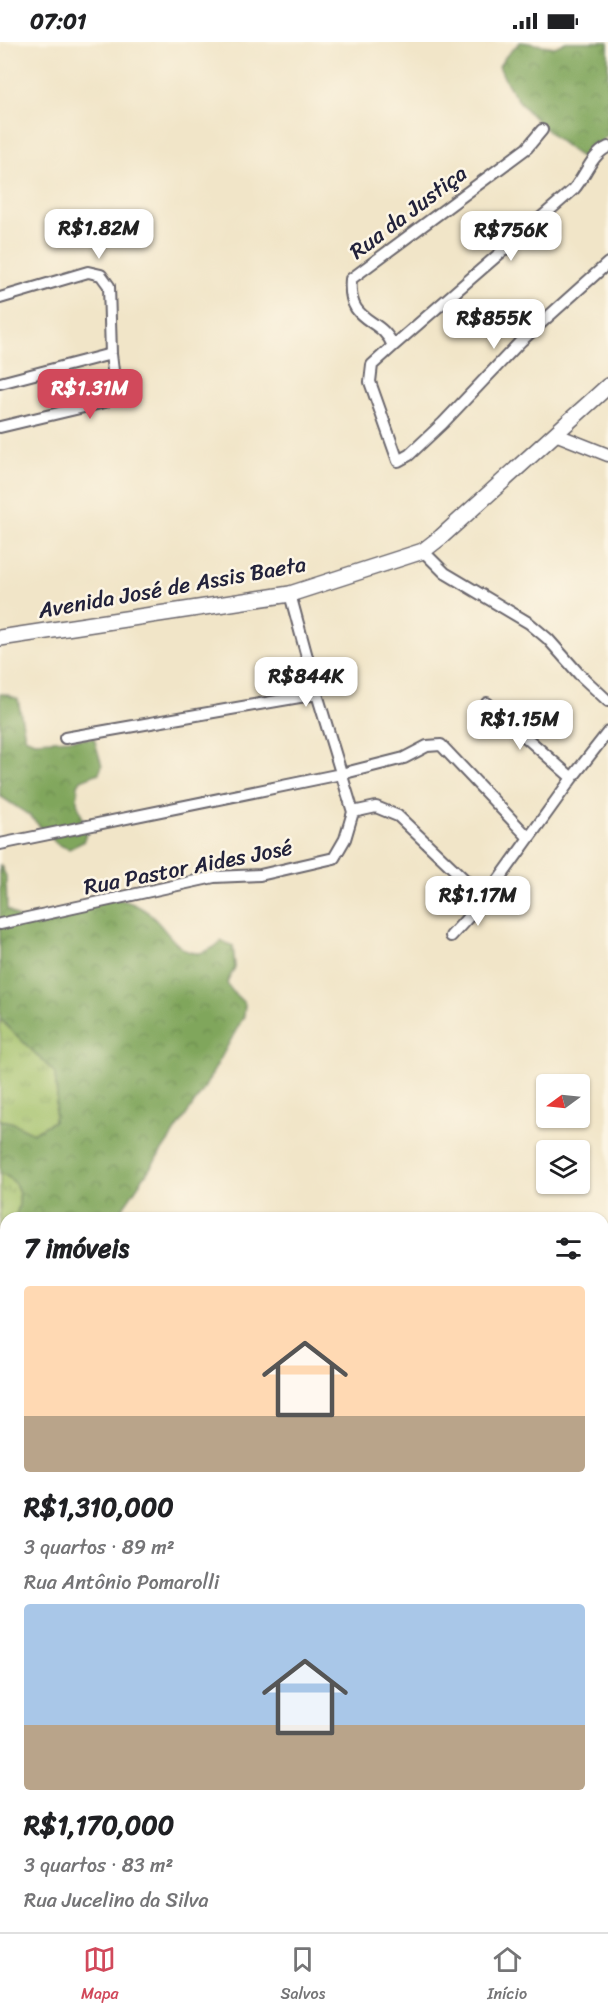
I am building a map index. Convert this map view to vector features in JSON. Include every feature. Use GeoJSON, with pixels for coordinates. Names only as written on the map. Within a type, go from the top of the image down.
{"type":"FeatureCollection","features":[{"type":"Feature","properties":{"kind":"main road","name":"Avenida José de Assis Baeta"},"geometry":{"type":"LineString","coordinates":[[0,638],[290,594],[423,551],[608,386]]}},
{"type":"Feature","properties":{"kind":"street","name":"Rua da Justiça"},"geometry":{"type":"LineString","coordinates":[[393,346],[389,337],[357,312],[349,295],[351,279],[527,148],[542,130]]}},
{"type":"Feature","properties":{"kind":"street"},"geometry":{"type":"LineString","coordinates":[[608,147],[593,158],[585,176],[574,189],[372,365],[370,382],[398,461],[409,455],[443,423],[521,341],[608,263]]}},
{"type":"Feature","properties":{"kind":"street"},"geometry":{"type":"LineString","coordinates":[[0,298],[88,272],[101,275],[109,286],[111,354],[115,387],[105,402],[0,427]]}},
{"type":"Feature","properties":{"kind":"street"},"geometry":{"type":"LineString","coordinates":[[0,383],[111,354]]}},
{"type":"Feature","properties":{"kind":"street"},"geometry":{"type":"LineString","coordinates":[[555,434],[608,455]]}},
{"type":"Feature","properties":{"kind":"street"},"geometry":{"type":"LineString","coordinates":[[423,551],[445,573],[529,623],[548,639],[579,674],[608,700]]}},
{"type":"Feature","properties":{"kind":"street"},"geometry":{"type":"LineString","coordinates":[[290,594],[317,694],[353,812],[376,807],[398,816],[485,899]]}},
{"type":"Feature","properties":{"kind":"street"},"geometry":{"type":"LineString","coordinates":[[64,738],[317,694]]}},
{"type":"Feature","properties":{"kind":"street"},"geometry":{"type":"LineString","coordinates":[[487,703],[572,778]]}},
{"type":"Feature","properties":{"kind":"street"},"geometry":{"type":"LineString","coordinates":[[451,936],[485,899],[608,732]]}},
{"type":"Feature","properties":{"kind":"street"},"geometry":{"type":"LineString","coordinates":[[0,844],[341,774],[404,758],[427,746],[441,745],[529,838]]}},
{"type":"Feature","properties":{"kind":"street","name":"Rua Pastor Aides José"},"geometry":{"type":"LineString","coordinates":[[0,924],[214,878],[260,875],[334,858],[345,839],[353,812]]}},
{"type":"Feature","properties":{"kind":"green space"},"geometry":{"type":"Polygon","coordinates":[[[520,42],[555,47],[566,42],[608,42],[608,134],[586,161],[535,120],[506,81],[499,66],[520,42]]]}},
{"type":"Feature","properties":{"kind":"green space"},"geometry":{"type":"Polygon","coordinates":[[[0,694],[18,699],[25,737],[34,741],[94,738],[102,766],[99,773],[81,780],[78,785],[77,802],[87,831],[83,842],[69,849],[57,844],[29,815],[0,796],[0,694]]]}},
{"type":"Feature","properties":{"kind":"green space"},"geometry":{"type":"Polygon","coordinates":[[[0,864],[6,876],[7,909],[21,920],[40,926],[88,905],[119,899],[134,904],[149,913],[182,948],[190,952],[199,953],[222,941],[233,946],[235,967],[227,983],[245,1004],[244,1016],[202,1092],[120,1212],[17,1212],[18,1189],[9,1178],[0,1173],[0,1120],[11,1122],[33,1133],[54,1121],[57,1097],[55,1073],[0,1019],[0,864]]]}},
{"type":"Feature","properties":{"kind":"green space"},"geometry":{"type":"Polygon","coordinates":[[[0,1019],[55,1073],[57,1097],[54,1121],[33,1133],[11,1122],[0,1120],[0,1019]]]}},
{"type":"Feature","properties":{"kind":"green space"},"geometry":{"type":"Polygon","coordinates":[[[0,1173],[16,1185],[19,1194],[19,1208],[17,1212],[0,1212],[0,1173]]]}}]}
